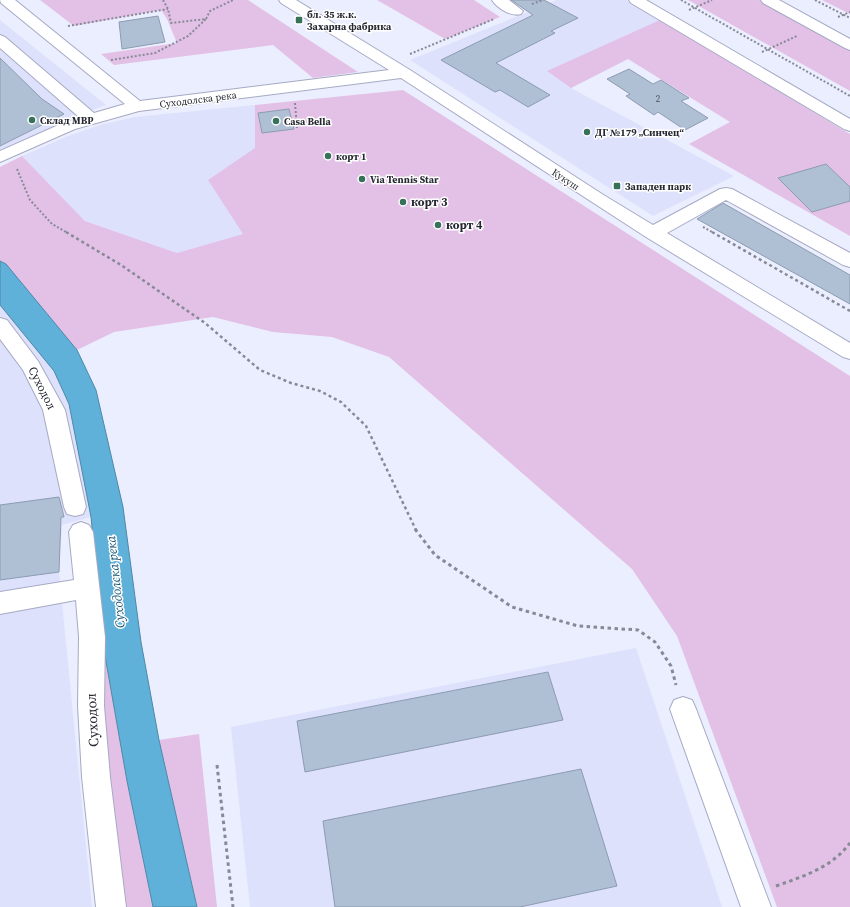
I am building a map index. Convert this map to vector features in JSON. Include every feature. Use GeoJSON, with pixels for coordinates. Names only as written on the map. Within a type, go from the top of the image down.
{"type":"FeatureCollection","features":[{"type":"Feature","properties":{"kind":"street"},"geometry":{"type":"LineString","coordinates":[[6,0],[137,106]]}},
{"type":"Feature","properties":{"kind":"street","name":"Кукуш"},"geometry":{"type":"LineString","coordinates":[[286,0],[404,73],[652,233],[850,352]]}},
{"type":"Feature","properties":{"kind":"street"},"geometry":{"type":"LineString","coordinates":[[499,0],[516,11]]}},
{"type":"Feature","properties":{"kind":"street"},"geometry":{"type":"LineString","coordinates":[[636,0],[850,126]]}},
{"type":"Feature","properties":{"kind":"street"},"geometry":{"type":"LineString","coordinates":[[768,0],[850,45]]}},
{"type":"Feature","properties":{"kind":"street"},"geometry":{"type":"LineString","coordinates":[[0,40],[91,119]]}},
{"type":"Feature","properties":{"kind":"street","name":"Суходолска река"},"geometry":{"type":"LineString","coordinates":[[5,154],[69,126],[137,106],[404,73]]}},
{"type":"Feature","properties":{"kind":"street"},"geometry":{"type":"LineString","coordinates":[[652,233],[726,193],[850,261]]}},
{"type":"Feature","properties":{"kind":"street","name":"Суходол"},"geometry":{"type":"LineString","coordinates":[[0,325],[31,366],[54,410],[75,507]]}},
{"type":"Feature","properties":{"kind":"street","name":"Суходол"},"geometry":{"type":"LineString","coordinates":[[81,532],[92,638],[91,706],[95,761],[111,907]]}},
{"type":"Feature","properties":{"kind":"street"},"geometry":{"type":"LineString","coordinates":[[0,603],[88,588]]}},
{"type":"Feature","properties":{"kind":"street"},"geometry":{"type":"LineString","coordinates":[[684,709],[752,896]]}},
{"type":"Feature","properties":{"kind":"path"},"geometry":{"type":"LineString","coordinates":[[163,0],[168,9],[171,23],[206,19]]}},
{"type":"Feature","properties":{"kind":"path"},"geometry":{"type":"LineString","coordinates":[[85,65],[154,53],[188,36],[206,19],[210,11],[233,0]]}},
{"type":"Feature","properties":{"kind":"path"},"geometry":{"type":"LineString","coordinates":[[681,0],[850,96]]}},
{"type":"Feature","properties":{"kind":"path"},"geometry":{"type":"LineString","coordinates":[[815,0],[850,18]]}},
{"type":"Feature","properties":{"kind":"path"},"geometry":{"type":"LineString","coordinates":[[44,31],[168,9]]}},
{"type":"Feature","properties":{"kind":"path"},"geometry":{"type":"LineString","coordinates":[[388,63],[516,11]]}},
{"type":"Feature","properties":{"kind":"path"},"geometry":{"type":"LineString","coordinates":[[294,101],[297,128]]}},
{"type":"Feature","properties":{"kind":"path"},"geometry":{"type":"LineString","coordinates":[[5,154],[18,175],[30,200],[52,224],[120,265],[205,323],[260,370],[291,383],[320,391],[341,402],[366,426],[414,527],[435,556],[512,607],[578,626],[638,630],[655,642],[671,666],[684,709]]}},
{"type":"Feature","properties":{"kind":"path"},"geometry":{"type":"LineString","coordinates":[[683,216],[850,311]]}},
{"type":"Feature","properties":{"kind":"path"},"geometry":{"type":"LineString","coordinates":[[217,765],[233,907]]}},
{"type":"Feature","properties":{"kind":"path"},"geometry":{"type":"LineString","coordinates":[[752,896],[769,888],[819,871],[842,855],[850,843]]}},
{"type":"Feature","properties":{"kind":"shaded area"},"geometry":{"type":"Polygon","coordinates":[[[40,0],[248,0],[358,72],[313,78],[273,45],[114,65],[101,54],[177,43],[167,19],[161,10],[74,26],[40,0]]]}},
{"type":"Feature","properties":{"kind":"shaded area"},"geometry":{"type":"Polygon","coordinates":[[[377,0],[474,0],[500,17],[445,39],[377,0]]]}},
{"type":"Feature","properties":{"kind":"shaded area","name":"ДГ №179 „Синчец“"},"geometry":{"type":"Polygon","coordinates":[[[557,0],[626,0],[680,32],[571,88],[734,176],[653,216],[410,60],[557,0]]]}},
{"type":"Feature","properties":{"kind":"shaded area"},"geometry":{"type":"Polygon","coordinates":[[[688,0],[759,0],[850,49],[850,91],[688,0]]]}},
{"type":"Feature","properties":{"kind":"shaded area"},"geometry":{"type":"Polygon","coordinates":[[[822,0],[850,0],[850,14],[822,0]]]}},
{"type":"Feature","properties":{"kind":"shaded area"},"geometry":{"type":"Polygon","coordinates":[[[0,20],[106,105],[84,113],[0,152],[0,20]]]}},
{"type":"Feature","properties":{"kind":"shaded area"},"geometry":{"type":"Polygon","coordinates":[[[660,20],[850,134],[850,236],[689,144],[730,122],[628,59],[571,88],[547,71],[660,20]]]}},
{"type":"Feature","properties":{"kind":"shaded area"},"geometry":{"type":"Polygon","coordinates":[[[403,90],[850,376],[850,907],[777,907],[677,636],[632,569],[389,357],[332,337],[273,332],[213,317],[114,332],[77,350],[6,265],[0,261],[0,167],[22,156],[85,221],[177,253],[243,234],[208,180],[255,148],[255,105],[403,90]]]}},
{"type":"Feature","properties":{"kind":"shaded area"},"geometry":{"type":"Polygon","coordinates":[[[255,105],[255,148],[244,234],[177,253],[85,221],[22,156],[68,136],[100,125],[135,117],[255,105]]]}},
{"type":"Feature","properties":{"kind":"shaded area"},"geometry":{"type":"Polygon","coordinates":[[[0,305],[54,371],[69,404],[91,517],[62,525],[59,572],[92,907],[0,907],[0,305]]]}},
{"type":"Feature","properties":{"kind":"shaded area"},"geometry":{"type":"Polygon","coordinates":[[[636,648],[722,907],[250,907],[231,727],[636,648]]]}},
{"type":"Feature","properties":{"kind":"shaded area"},"geometry":{"type":"Polygon","coordinates":[[[104,650],[127,781],[153,907],[124,907],[104,734],[104,650]]]}},
{"type":"Feature","properties":{"kind":"shaded area"},"geometry":{"type":"Polygon","coordinates":[[[199,734],[217,907],[197,907],[159,740],[199,734]]]}},
{"type":"Feature","properties":{"kind":"water"},"geometry":{"type":"Polygon","coordinates":[[[0,261],[6,264],[77,350],[96,390],[123,507],[141,642],[159,740],[197,907],[153,907],[127,781],[104,650],[91,517],[69,404],[54,371],[0,305],[0,261]]]}},
{"type":"Feature","properties":{"kind":"building"},"geometry":{"type":"Polygon","coordinates":[[[511,0],[544,0],[578,18],[551,31],[555,33],[496,63],[550,95],[528,107],[500,90],[495,92],[441,60],[533,15],[511,0]]]}},
{"type":"Feature","properties":{"kind":"building"},"geometry":{"type":"Polygon","coordinates":[[[158,16],[165,42],[122,49],[119,22],[158,16]]]}},
{"type":"Feature","properties":{"kind":"building"},"geometry":{"type":"Polygon","coordinates":[[[0,58],[42,99],[64,114],[0,146],[0,58]]]}},
{"type":"Feature","properties":{"kind":"building"},"geometry":{"type":"Polygon","coordinates":[[[629,69],[653,84],[661,80],[689,98],[681,101],[708,118],[685,130],[658,112],[654,115],[626,96],[630,94],[607,79],[629,69]]]}},
{"type":"Feature","properties":{"kind":"building","name":"Casa Bella"},"geometry":{"type":"Polygon","coordinates":[[[289,109],[294,129],[262,133],[258,113],[289,109]]]}},
{"type":"Feature","properties":{"kind":"building"},"geometry":{"type":"Polygon","coordinates":[[[826,164],[850,187],[850,201],[812,212],[778,178],[826,164]]]}},
{"type":"Feature","properties":{"kind":"building"},"geometry":{"type":"Polygon","coordinates":[[[723,203],[850,275],[850,304],[697,219],[723,203]]]}},
{"type":"Feature","properties":{"kind":"building"},"geometry":{"type":"Polygon","coordinates":[[[59,497],[64,517],[61,517],[59,572],[0,580],[0,505],[59,497]]]}},
{"type":"Feature","properties":{"kind":"building"},"geometry":{"type":"Polygon","coordinates":[[[548,672],[563,720],[305,772],[297,721],[548,672]]]}},
{"type":"Feature","properties":{"kind":"building"},"geometry":{"type":"Polygon","coordinates":[[[581,769],[617,886],[520,907],[335,907],[323,821],[581,769]]]}},
{"type":"Feature","properties":{"kind":"place","name":"бл. 35 ж.к. Захарна фабрика"},"geometry":{"type":"Point","coordinates":[299,20]}},
{"type":"Feature","properties":{"kind":"place","name":"Склад МВР"},"geometry":{"type":"Point","coordinates":[32,120]}},
{"type":"Feature","properties":{"kind":"place","name":"Casa Bella"},"geometry":{"type":"Point","coordinates":[276,121]}},
{"type":"Feature","properties":{"kind":"place","name":"ДГ №179 „Синчец“"},"geometry":{"type":"Point","coordinates":[587,132]}},
{"type":"Feature","properties":{"kind":"place","name":"корт 1"},"geometry":{"type":"Point","coordinates":[328,156]}},
{"type":"Feature","properties":{"kind":"place","name":"Via Tennis Star"},"geometry":{"type":"Point","coordinates":[362,179]}},
{"type":"Feature","properties":{"kind":"place","name":"Западен парк"},"geometry":{"type":"Point","coordinates":[617,186]}},
{"type":"Feature","properties":{"kind":"place","name":"корт 3"},"geometry":{"type":"Point","coordinates":[403,202]}},
{"type":"Feature","properties":{"kind":"place","name":"корт 4"},"geometry":{"type":"Point","coordinates":[438,225]}}]}
